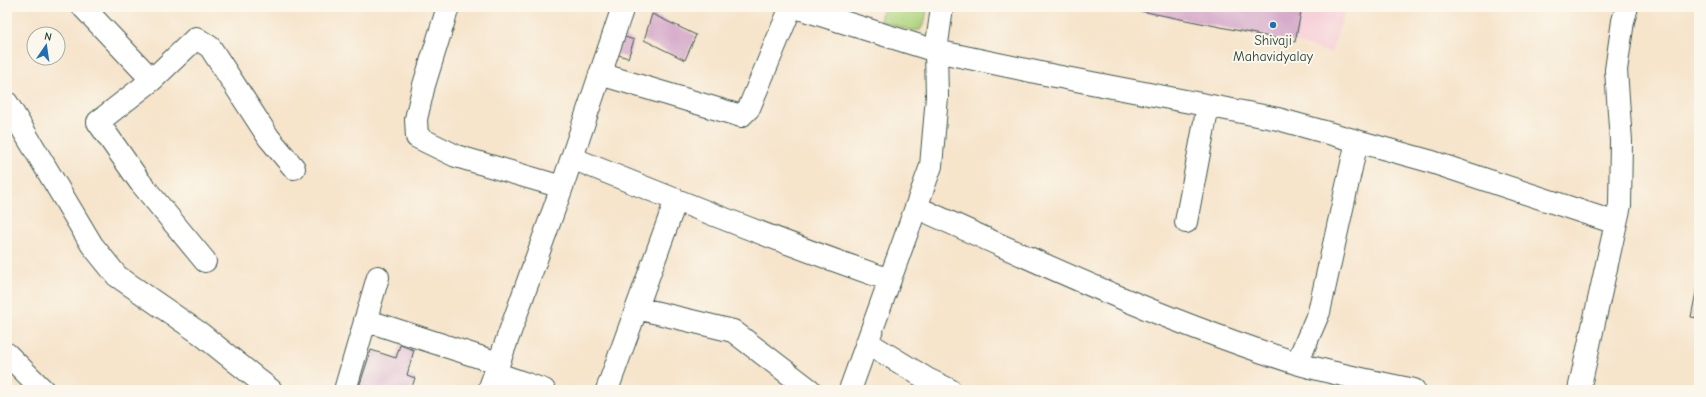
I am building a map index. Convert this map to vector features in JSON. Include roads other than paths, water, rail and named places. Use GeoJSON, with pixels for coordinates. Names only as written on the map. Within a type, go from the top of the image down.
{"type":"FeatureCollection","features":[{"type":"Feature","properties":{"kind":"street"},"geometry":{"type":"LineString","coordinates":[[83,7],[152,80]]}},
{"type":"Feature","properties":{"kind":"street"},"geometry":{"type":"LineString","coordinates":[[448,7],[424,85],[416,119],[417,137],[456,156],[562,188]]}},
{"type":"Feature","properties":{"kind":"street"},"geometry":{"type":"LineString","coordinates":[[494,375],[562,188],[623,7]]}},
{"type":"Feature","properties":{"kind":"street"},"geometry":{"type":"LineString","coordinates":[[600,74],[741,116],[749,108],[791,7]]}},
{"type":"Feature","properties":{"kind":"street"},"geometry":{"type":"LineString","coordinates":[[796,7],[936,51],[1045,74],[1278,119],[1429,161],[1616,223]]}},
{"type":"Feature","properties":{"kind":"street"},"geometry":{"type":"LineString","coordinates":[[850,390],[931,166],[937,97],[936,51],[942,7]]}},
{"type":"Feature","properties":{"kind":"street"},"geometry":{"type":"LineString","coordinates":[[1579,390],[1620,205],[1621,141],[1616,70],[1623,21],[1627,7]]}},
{"type":"Feature","properties":{"kind":"street"},"geometry":{"type":"LineString","coordinates":[[205,261],[140,182],[98,122],[152,80],[196,38],[210,47],[268,138],[294,168]]}},
{"type":"Feature","properties":{"kind":"street"},"geometry":{"type":"LineString","coordinates":[[7,103],[92,245],[118,276],[201,334],[271,390]]}},
{"type":"Feature","properties":{"kind":"street"},"geometry":{"type":"LineString","coordinates":[[1186,222],[1208,106]]}},
{"type":"Feature","properties":{"kind":"street"},"geometry":{"type":"LineString","coordinates":[[1297,363],[1318,312],[1357,141]]}},
{"type":"Feature","properties":{"kind":"street"},"geometry":{"type":"LineString","coordinates":[[572,158],[814,253],[890,280]]}},
{"type":"Feature","properties":{"kind":"street"},"geometry":{"type":"LineString","coordinates":[[607,390],[676,200]]}},
{"type":"Feature","properties":{"kind":"street"},"geometry":{"type":"LineString","coordinates":[[916,207],[1070,277],[1175,320],[1297,363],[1414,390]]}},
{"type":"Feature","properties":{"kind":"street"},"geometry":{"type":"LineString","coordinates":[[344,390],[378,277]]}},
{"type":"Feature","properties":{"kind":"street"},"geometry":{"type":"LineString","coordinates":[[636,308],[734,332],[810,390]]}},
{"type":"Feature","properties":{"kind":"street"},"geometry":{"type":"LineString","coordinates":[[365,320],[494,375],[544,390]]}},
{"type":"Feature","properties":{"kind":"street"},"geometry":{"type":"LineString","coordinates":[[868,343],[927,379],[950,390]]}},
{"type":"Feature","properties":{"kind":"street"},"geometry":{"type":"LineString","coordinates":[[7,354],[43,390]]}},
{"type":"Feature","properties":{"kind":"place","name":"Shivaji Mahavidyalay"},"geometry":{"type":"Point","coordinates":[1273,25]}}]}
